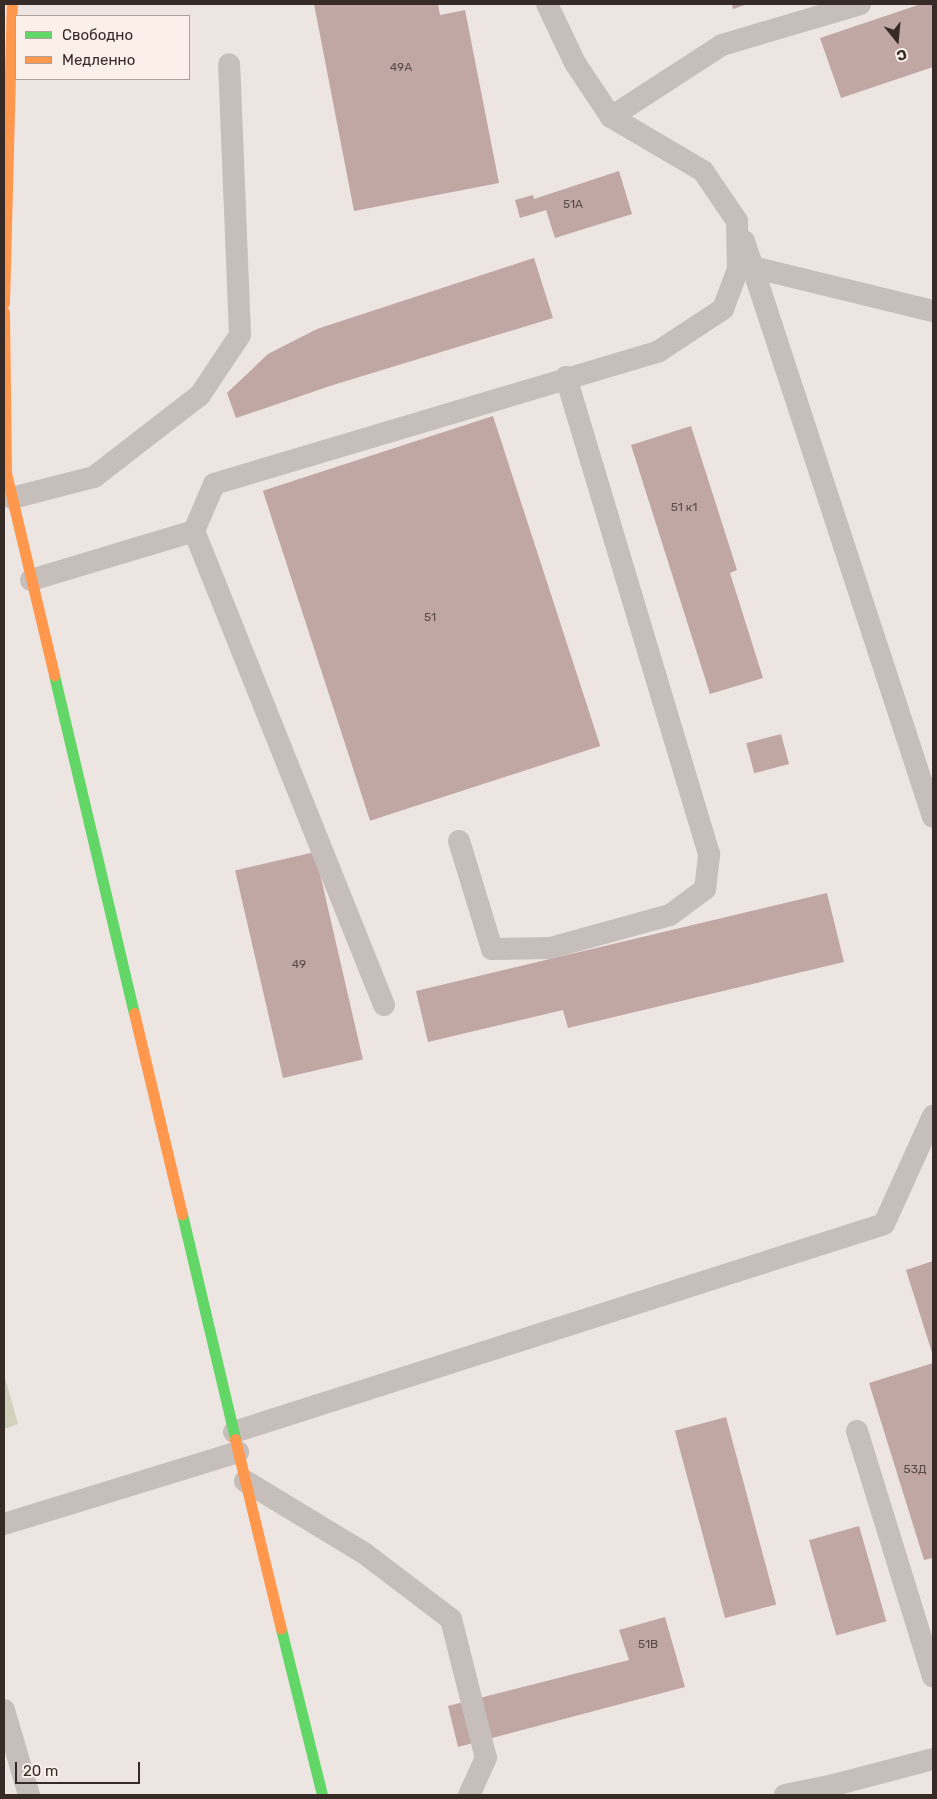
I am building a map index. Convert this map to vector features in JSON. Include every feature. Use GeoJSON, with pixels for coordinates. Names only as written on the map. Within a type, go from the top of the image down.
{"type":"FeatureCollection","features":[{"type":"Feature","properties":{"kind":"main road"},"geometry":{"type":"LineString","coordinates":[[4,303],[12,4]]}},
{"type":"Feature","properties":{"kind":"main road"},"geometry":{"type":"LineString","coordinates":[[4,312],[5,471],[245,1482],[322,1795]]}},
{"type":"Feature","properties":{"kind":"lane"},"geometry":{"type":"LineString","coordinates":[[547,4],[576,63],[612,117],[703,171],[737,221],[933,817]]}},
{"type":"Feature","properties":{"kind":"lane"},"geometry":{"type":"LineString","coordinates":[[612,117],[722,45],[860,4]]}},
{"type":"Feature","properties":{"kind":"lane"},"geometry":{"type":"LineString","coordinates":[[12,498],[94,477],[200,395],[240,335],[229,64]]}},
{"type":"Feature","properties":{"kind":"lane"},"geometry":{"type":"LineString","coordinates":[[384,1005],[194,530],[214,484],[659,350],[723,309],[738,269],[737,221]]}},
{"type":"Feature","properties":{"kind":"lane"},"geometry":{"type":"LineString","coordinates":[[752,267],[933,311]]}},
{"type":"Feature","properties":{"kind":"lane"},"geometry":{"type":"LineString","coordinates":[[459,841],[492,949],[550,948],[670,915],[705,889],[709,854],[566,377]]}},
{"type":"Feature","properties":{"kind":"lane"},"geometry":{"type":"LineString","coordinates":[[31,580],[194,530]]}},
{"type":"Feature","properties":{"kind":"lane"},"geometry":{"type":"LineString","coordinates":[[4,1524],[236,1442],[884,1224],[933,1116]]}},
{"type":"Feature","properties":{"kind":"lane"},"geometry":{"type":"LineString","coordinates":[[857,1431],[933,1676]]}},
{"type":"Feature","properties":{"kind":"lane"},"geometry":{"type":"LineString","coordinates":[[245,1482],[364,1553],[451,1619],[486,1758],[469,1795]]}},
{"type":"Feature","properties":{"kind":"lane"},"geometry":{"type":"LineString","coordinates":[[4,1710],[28,1795]]}},
{"type":"Feature","properties":{"kind":"lane"},"geometry":{"type":"LineString","coordinates":[[785,1795],[836,1790],[933,1759]]}},
{"type":"Feature","properties":{"kind":"green space"},"geometry":{"type":"Polygon","coordinates":[[[4,1374],[18,1424],[4,1429],[4,1374]]]}},
{"type":"Feature","properties":{"kind":"building"},"geometry":{"type":"Polygon","coordinates":[[[314,4],[438,4],[440,15],[465,10],[499,183],[354,211],[314,4]]]}},
{"type":"Feature","properties":{"kind":"building"},"geometry":{"type":"Polygon","coordinates":[[[732,4],[748,4],[733,9],[732,4]]]}},
{"type":"Feature","properties":{"kind":"building"},"geometry":{"type":"Polygon","coordinates":[[[921,4],[933,4],[933,67],[841,98],[820,38],[921,4]]]}},
{"type":"Feature","properties":{"kind":"building"},"geometry":{"type":"Polygon","coordinates":[[[619,171],[632,214],[555,238],[546,210],[520,218],[515,200],[533,195],[534,199],[619,171]]]}},
{"type":"Feature","properties":{"kind":"building"},"geometry":{"type":"Polygon","coordinates":[[[534,258],[553,318],[333,385],[236,418],[227,393],[268,354],[317,329],[534,258]]]}},
{"type":"Feature","properties":{"kind":"building"},"geometry":{"type":"Polygon","coordinates":[[[493,416],[600,746],[370,821],[263,491],[493,416]]]}},
{"type":"Feature","properties":{"kind":"building"},"geometry":{"type":"Polygon","coordinates":[[[691,426],[737,570],[730,573],[763,678],[710,694],[631,445],[691,426]]]}},
{"type":"Feature","properties":{"kind":"building"},"geometry":{"type":"Polygon","coordinates":[[[781,734],[789,764],[754,773],[746,743],[781,734]]]}},
{"type":"Feature","properties":{"kind":"building"},"geometry":{"type":"Polygon","coordinates":[[[315,852],[363,1060],[283,1078],[235,870],[315,852]]]}},
{"type":"Feature","properties":{"kind":"building"},"geometry":{"type":"Polygon","coordinates":[[[827,893],[844,962],[568,1028],[563,1010],[428,1042],[416,991],[827,893]]]}},
{"type":"Feature","properties":{"kind":"building"},"geometry":{"type":"Polygon","coordinates":[[[933,1261],[933,1356],[906,1270],[933,1261]]]}},
{"type":"Feature","properties":{"kind":"building"},"geometry":{"type":"Polygon","coordinates":[[[933,1363],[933,1558],[924,1560],[869,1383],[933,1363]]]}},
{"type":"Feature","properties":{"kind":"building"},"geometry":{"type":"Polygon","coordinates":[[[726,1417],[776,1604],[725,1618],[675,1431],[726,1417]]]}},
{"type":"Feature","properties":{"kind":"building"},"geometry":{"type":"Polygon","coordinates":[[[859,1526],[886,1621],[836,1635],[809,1540],[859,1526]]]}},
{"type":"Feature","properties":{"kind":"building"},"geometry":{"type":"Polygon","coordinates":[[[665,1617],[685,1687],[458,1747],[448,1706],[629,1660],[619,1630],[665,1617]]]}},
{"type":"Feature","properties":{"kind":"traffic: fast"},"geometry":{"type":"LineString","coordinates":[[54,675],[134,1013]]}},
{"type":"Feature","properties":{"kind":"traffic: fast"},"geometry":{"type":"LineString","coordinates":[[182,1214],[235,1439]]}},
{"type":"Feature","properties":{"kind":"traffic: fast"},"geometry":{"type":"LineString","coordinates":[[281,1629],[322,1795]]}},
{"type":"Feature","properties":{"kind":"traffic: slow"},"geometry":{"type":"LineString","coordinates":[[4,303],[12,4]]}},
{"type":"Feature","properties":{"kind":"traffic: slow"},"geometry":{"type":"LineString","coordinates":[[4,312],[6,473],[54,675]]}},
{"type":"Feature","properties":{"kind":"traffic: slow"},"geometry":{"type":"LineString","coordinates":[[134,1013],[182,1214]]}},
{"type":"Feature","properties":{"kind":"traffic: slow"},"geometry":{"type":"LineString","coordinates":[[235,1439],[281,1629]]}}]}
